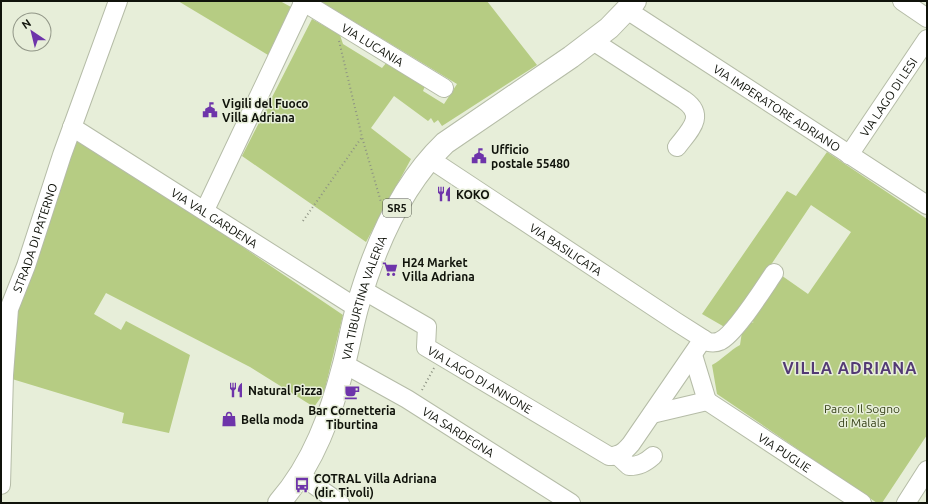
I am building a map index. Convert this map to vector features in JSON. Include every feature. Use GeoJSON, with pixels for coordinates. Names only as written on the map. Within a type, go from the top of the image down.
{"type":"FeatureCollection","features":[{"type":"Feature","properties":{"kind":"main road","name":"VIA TIBURTINA VALERIA"},"geometry":{"type":"LineString","coordinates":[[279,503],[300,475],[312,455],[324,428],[344,364],[360,299],[379,245],[404,195],[430,159],[447,141],[593,41],[631,6]]}},
{"type":"Feature","properties":{"kind":"street"},"geometry":{"type":"LineString","coordinates":[[205,210],[303,1]]}},
{"type":"Feature","properties":{"kind":"street","name":"VIA LUCANIA"},"geometry":{"type":"LineString","coordinates":[[303,1],[444,88]]}},
{"type":"Feature","properties":{"kind":"street"},"geometry":{"type":"LineString","coordinates":[[902,1],[927,18]]}},
{"type":"Feature","properties":{"kind":"street","name":"STRADA DI PATERNO"},"geometry":{"type":"LineString","coordinates":[[1,485],[4,375],[9,309],[26,266],[112,4]]}},
{"type":"Feature","properties":{"kind":"street","name":"VIA IMPERATORE ADRIANO"},"geometry":{"type":"LineString","coordinates":[[631,6],[849,155],[927,205]]}},
{"type":"Feature","properties":{"kind":"street","name":"VIA LAGO DI LESI"},"geometry":{"type":"LineString","coordinates":[[849,155],[927,39]]}},
{"type":"Feature","properties":{"kind":"street"},"geometry":{"type":"LineString","coordinates":[[593,41],[684,100],[693,109],[696,116],[694,124],[677,147]]}},
{"type":"Feature","properties":{"kind":"street","name":"VIA VAL GARDENA"},"geometry":{"type":"LineString","coordinates":[[72,127],[205,210],[360,299]]}},
{"type":"Feature","properties":{"kind":"street","name":"VIA BASILICATA"},"geometry":{"type":"LineString","coordinates":[[430,159],[703,339]]}},
{"type":"Feature","properties":{"kind":"street"},"geometry":{"type":"LineString","coordinates":[[617,456],[629,447],[703,339],[714,343],[720,342],[726,338],[738,324],[774,273]]}},
{"type":"Feature","properties":{"kind":"street","name":"VIA LAGO DI ANNONE"},"geometry":{"type":"LineString","coordinates":[[360,299],[427,326],[426,347],[606,455],[617,456],[629,466],[637,466],[653,456]]}},
{"type":"Feature","properties":{"kind":"street"},"geometry":{"type":"LineString","coordinates":[[652,414],[707,401],[693,355]]}},
{"type":"Feature","properties":{"kind":"street","name":"VIA SARDEGNA"},"geometry":{"type":"LineString","coordinates":[[344,364],[414,403],[571,503]]}},
{"type":"Feature","properties":{"kind":"street","name":"VIA PUGLIE"},"geometry":{"type":"LineString","coordinates":[[707,401],[862,503]]}},
{"type":"Feature","properties":{"kind":"street"},"geometry":{"type":"LineString","coordinates":[[906,503],[927,470]]}},
{"type":"Feature","properties":{"kind":"street"},"geometry":{"type":"LineString","coordinates":[[300,475],[340,503]]}},
{"type":"Feature","properties":{"kind":"path"},"geometry":{"type":"LineString","coordinates":[[334,21],[362,137],[388,226]]}},
{"type":"Feature","properties":{"kind":"path"},"geometry":{"type":"LineString","coordinates":[[303,221],[362,137]]}},
{"type":"Feature","properties":{"kind":"path"},"geometry":{"type":"LineString","coordinates":[[414,403],[440,356]]}},
{"type":"Feature","properties":{"kind":"green space"},"geometry":{"type":"Polygon","coordinates":[[[178,1],[280,1],[291,7],[268,55],[178,1]]]}},
{"type":"Feature","properties":{"kind":"green space"},"geometry":{"type":"Polygon","coordinates":[[[320,1],[487,1],[537,65],[442,126],[438,120],[434,123],[431,118],[428,121],[394,96],[371,128],[411,159],[366,242],[242,156],[312,19],[340,35],[343,44],[382,68],[387,62],[425,86],[423,91],[444,104],[457,84],[320,1]]]}},
{"type":"Feature","properties":{"kind":"green space"},"geometry":{"type":"Polygon","coordinates":[[[75,140],[197,216],[343,315],[324,393],[314,407],[250,367],[106,293],[94,314],[121,330],[126,321],[190,355],[169,433],[122,423],[124,413],[12,379],[14,316],[75,140]]]}},
{"type":"Feature","properties":{"kind":"green space","name":"Parco Il Sogno di Malala"},"geometry":{"type":"Polygon","coordinates":[[[827,152],[927,219],[927,435],[882,503],[877,503],[717,394],[712,365],[740,345],[743,325],[754,322],[744,320],[778,273],[808,294],[851,232],[811,205],[728,329],[702,314],[787,191],[796,196],[827,152]]]}},
{"type":"Feature","properties":{"kind":"place","name":"Vigili del Fuoco Villa Adriana"},"geometry":{"type":"Point","coordinates":[210,110]}},
{"type":"Feature","properties":{"kind":"place","name":"Ufficio postale 55480"},"geometry":{"type":"Point","coordinates":[479,156]}},
{"type":"Feature","properties":{"kind":"place","name":"KOKO"},"geometry":{"type":"Point","coordinates":[444,194]}},
{"type":"Feature","properties":{"kind":"place","name":"H24 Market Villa Adriana"},"geometry":{"type":"Point","coordinates":[390,269]}},
{"type":"Feature","properties":{"kind":"place","name":"Natural Pizza"},"geometry":{"type":"Point","coordinates":[236,390]}},
{"type":"Feature","properties":{"kind":"place","name":"Bar Cornetteria Tiburtina"},"geometry":{"type":"Point","coordinates":[352,392]}},
{"type":"Feature","properties":{"kind":"place","name":"Bella moda"},"geometry":{"type":"Point","coordinates":[229,419]}},
{"type":"Feature","properties":{"kind":"place","name":"COTRAL Villa Adriana (dir. Tivoli)"},"geometry":{"type":"Point","coordinates":[302,485]}},
{"type":"Feature","properties":{"kind":"district","name":"VILLA ADRIANA"},"geometry":{"type":"Point","coordinates":[850,368]}}]}
